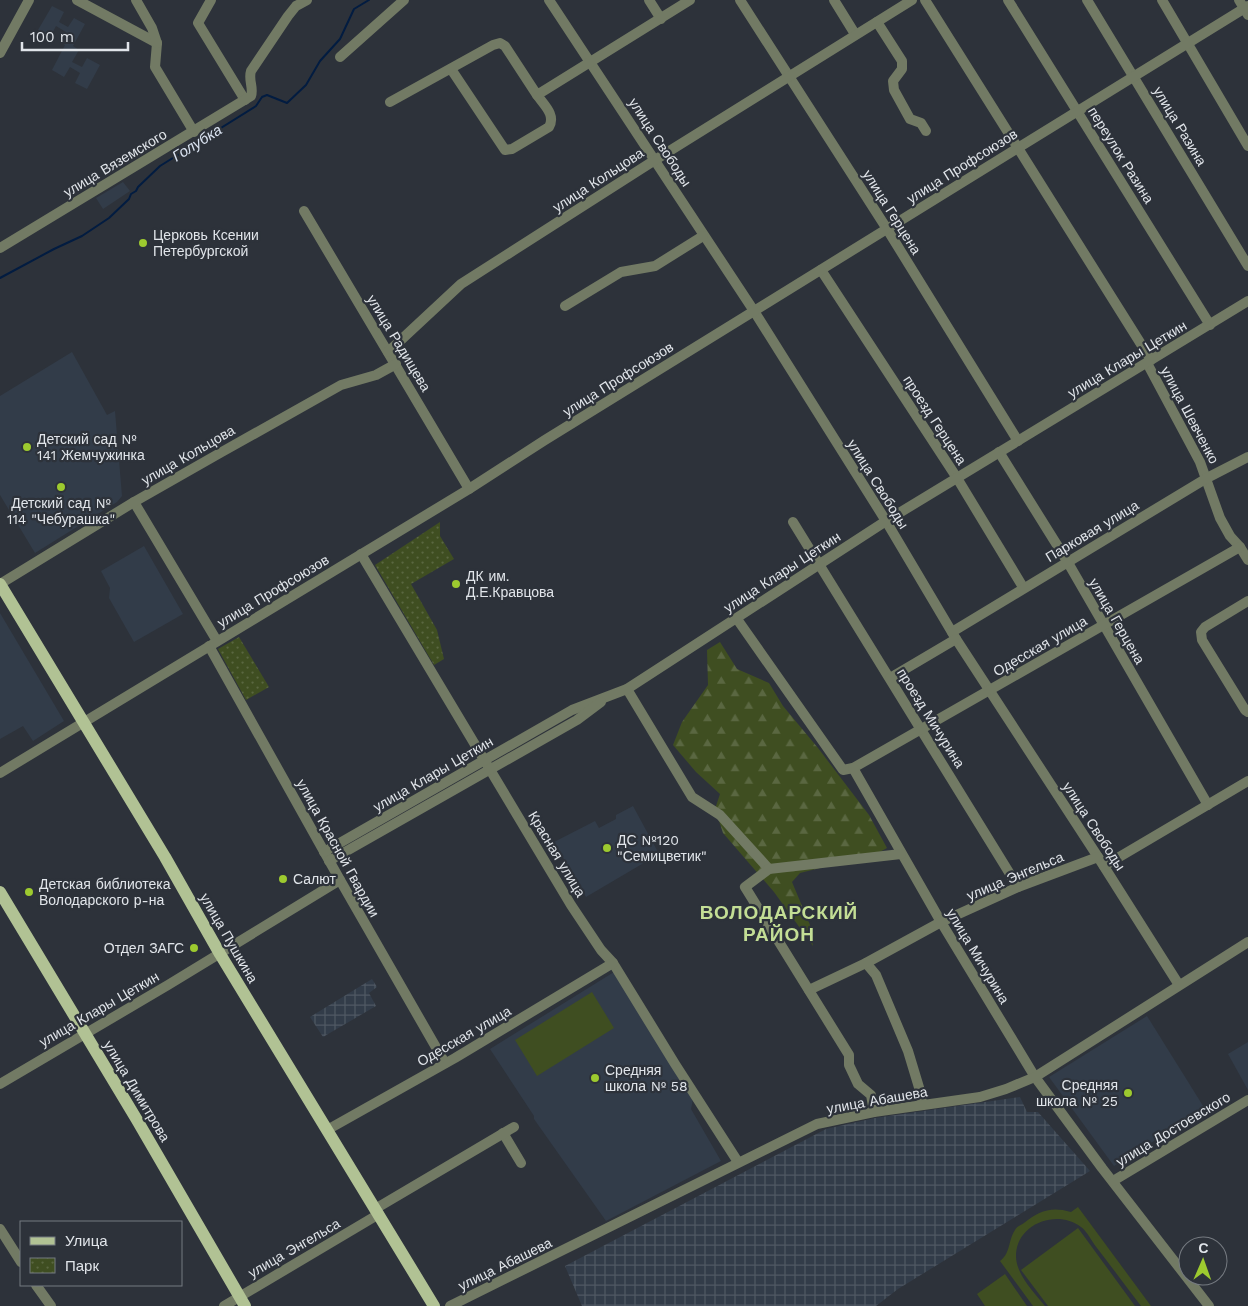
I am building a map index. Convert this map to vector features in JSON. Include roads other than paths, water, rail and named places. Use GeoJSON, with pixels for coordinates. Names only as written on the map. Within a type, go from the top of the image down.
{"type":"FeatureCollection","features":[{"type":"Feature","properties":{"kind":"main road","name":"улица Пушкина"},"geometry":{"type":"LineString","coordinates":[[0,584],[165,857],[220,954],[434,1306]]}},
{"type":"Feature","properties":{"kind":"main road","name":"улица Димитрова"},"geometry":{"type":"LineString","coordinates":[[0,892],[86,1033],[242,1301]]}},
{"type":"Feature","properties":{"kind":"street"},"geometry":{"type":"LineString","coordinates":[[0,53],[29,0]]}},
{"type":"Feature","properties":{"kind":"street"},"geometry":{"type":"LineString","coordinates":[[77,0],[157,43]]}},
{"type":"Feature","properties":{"kind":"street"},"geometry":{"type":"LineString","coordinates":[[136,0],[152,28],[157,43],[155,67],[194,132]]}},
{"type":"Feature","properties":{"kind":"street"},"geometry":{"type":"LineString","coordinates":[[211,0],[198,23],[245,100],[252,93],[249,77],[251,71],[292,11],[306,0]]}},
{"type":"Feature","properties":{"kind":"street"},"geometry":{"type":"LineString","coordinates":[[340,57],[404,0]]}},
{"type":"Feature","properties":{"kind":"street","name":"улица Свободы"},"geometry":{"type":"LineString","coordinates":[[549,0],[754,311],[886,521],[954,635],[1179,985]]}},
{"type":"Feature","properties":{"kind":"street"},"geometry":{"type":"LineString","coordinates":[[649,0],[661,19]]}},
{"type":"Feature","properties":{"kind":"street"},"geometry":{"type":"LineString","coordinates":[[537,94],[690,0]]}},
{"type":"Feature","properties":{"kind":"street","name":"улица Герцена"},"geometry":{"type":"LineString","coordinates":[[740,0],[887,229],[1018,441]]}},
{"type":"Feature","properties":{"kind":"street"},"geometry":{"type":"LineString","coordinates":[[834,0],[855,34]]}},
{"type":"Feature","properties":{"kind":"street","name":"улица Кольцова"},"geometry":{"type":"LineString","coordinates":[[388,352],[461,284],[855,34],[912,0]]}},
{"type":"Feature","properties":{"kind":"street","name":"улица Шевченко"},"geometry":{"type":"LineString","coordinates":[[925,0],[1019,148],[1149,362],[1200,462],[1220,518],[1230,536],[1248,560]]}},
{"type":"Feature","properties":{"kind":"street","name":"переулок Разина"},"geometry":{"type":"LineString","coordinates":[[1008,0],[1210,324]]}},
{"type":"Feature","properties":{"kind":"street","name":"улица Разина"},"geometry":{"type":"LineString","coordinates":[[1088,0],[1248,266]]}},
{"type":"Feature","properties":{"kind":"street"},"geometry":{"type":"LineString","coordinates":[[1162,0],[1248,146]]}},
{"type":"Feature","properties":{"kind":"street","name":"улица Профсоюзов"},"geometry":{"type":"LineString","coordinates":[[0,773],[469,489],[545,440],[1245,7]]}},
{"type":"Feature","properties":{"kind":"street"},"geometry":{"type":"LineString","coordinates":[[877,22],[902,61],[902,69],[894,81],[894,90],[910,119],[922,123],[926,131]]}},
{"type":"Feature","properties":{"kind":"street"},"geometry":{"type":"LineString","coordinates":[[390,102],[493,45],[500,43],[505,46],[551,116],[552,121],[549,127],[512,149],[505,150],[451,69]]}},
{"type":"Feature","properties":{"kind":"street","name":"улица Вяземского"},"geometry":{"type":"LineString","coordinates":[[0,248],[245,100]]}},
{"type":"Feature","properties":{"kind":"street","name":"улица Радищева"},"geometry":{"type":"LineString","coordinates":[[304,211],[469,489]]}},
{"type":"Feature","properties":{"kind":"street"},"geometry":{"type":"LineString","coordinates":[[565,306],[621,272],[655,266],[704,236]]}},
{"type":"Feature","properties":{"kind":"street","name":"проезд Герцена"},"geometry":{"type":"LineString","coordinates":[[821,270],[956,478],[1023,588]]}},
{"type":"Feature","properties":{"kind":"street","name":"улица Клары Цеткин"},"geometry":{"type":"LineString","coordinates":[[327,856],[485,760],[572,710],[627,689],[886,521],[1248,301]]}},
{"type":"Feature","properties":{"kind":"street","name":"улица Кольцова"},"geometry":{"type":"LineString","coordinates":[[0,584],[134,502],[341,385],[376,375],[396,364]]}},
{"type":"Feature","properties":{"kind":"street","name":"улица Герцена"},"geometry":{"type":"LineString","coordinates":[[999,452],[1067,561],[1208,804]]}},
{"type":"Feature","properties":{"kind":"street","name":"Парковая улица"},"geometry":{"type":"LineString","coordinates":[[890,678],[1023,588],[1207,478],[1248,457]]}},
{"type":"Feature","properties":{"kind":"street","name":"улица Красной Гвардии"},"geometry":{"type":"LineString","coordinates":[[134,502],[340,880],[445,1063]]}},
{"type":"Feature","properties":{"kind":"street","name":"проезд Мичурина"},"geometry":{"type":"LineString","coordinates":[[793,522],[922,728],[1018,887]]}},
{"type":"Feature","properties":{"kind":"street","name":"Одесская улица"},"geometry":{"type":"LineString","coordinates":[[853,768],[1240,547]]}},
{"type":"Feature","properties":{"kind":"street","name":"Красная улица"},"geometry":{"type":"LineString","coordinates":[[361,554],[571,905],[601,950],[613,964],[738,1162]]}},
{"type":"Feature","properties":{"kind":"street"},"geometry":{"type":"LineString","coordinates":[[1248,601],[1205,627],[1201,632],[1202,640],[1248,712]]}},
{"type":"Feature","properties":{"kind":"street"},"geometry":{"type":"LineString","coordinates":[[737,619],[843,770],[853,768]]}},
{"type":"Feature","properties":{"kind":"street"},"geometry":{"type":"LineString","coordinates":[[627,689],[692,797],[720,815],[769,869]]}},
{"type":"Feature","properties":{"kind":"street"},"geometry":{"type":"LineString","coordinates":[[327,856],[491,770],[577,720],[606,698]]}},
{"type":"Feature","properties":{"kind":"street","name":"улица Мичурина"},"geometry":{"type":"LineString","coordinates":[[853,768],[941,922],[1036,1077],[1113,1182],[1209,1306]]}},
{"type":"Feature","properties":{"kind":"street"},"geometry":{"type":"LineString","coordinates":[[1104,866],[1248,780]]}},
{"type":"Feature","properties":{"kind":"street"},"geometry":{"type":"LineString","coordinates":[[874,1112],[871,1096],[858,1084],[849,1065],[849,1055],[745,887],[769,869],[901,854]]}},
{"type":"Feature","properties":{"kind":"street","name":"улица Энгельса"},"geometry":{"type":"LineString","coordinates":[[809,990],[866,963],[941,922],[1018,887],[1098,857]]}},
{"type":"Feature","properties":{"kind":"street","name":"улица Клары Цеткин"},"geometry":{"type":"LineString","coordinates":[[0,1084],[220,954],[340,880]]}},
{"type":"Feature","properties":{"kind":"street","name":"улица Абашева"},"geometry":{"type":"LineString","coordinates":[[450,1306],[817,1124],[874,1112],[980,1097],[1036,1077],[1248,942]]}},
{"type":"Feature","properties":{"kind":"street"},"geometry":{"type":"LineString","coordinates":[[866,963],[876,975],[908,1051],[921,1094],[922,1106]]}},
{"type":"Feature","properties":{"kind":"street","name":"Одесская улица"},"geometry":{"type":"LineString","coordinates":[[327,1130],[613,964]]}},
{"type":"Feature","properties":{"kind":"street","name":"улица Достоевского"},"geometry":{"type":"LineString","coordinates":[[1113,1182],[1248,1100]]}},
{"type":"Feature","properties":{"kind":"street","name":"улица Энгельса"},"geometry":{"type":"LineString","coordinates":[[224,1306],[242,1301],[377,1211],[514,1127]]}},
{"type":"Feature","properties":{"kind":"street"},"geometry":{"type":"LineString","coordinates":[[503,1133],[521,1163]]}},
{"type":"Feature","properties":{"kind":"street"},"geometry":{"type":"LineString","coordinates":[[0,1229],[20,1260]]}},
{"type":"Feature","properties":{"kind":"street"},"geometry":{"type":"LineString","coordinates":[[37,1286],[51,1306]]}},
{"type":"Feature","properties":{"kind":"waterway","name":"Голубка"},"geometry":{"type":"LineString","coordinates":[[0,278],[82,236],[109,218],[160,166],[256,106],[262,97],[267,95],[287,103],[306,85],[320,61],[340,39],[354,9],[369,0]]}},
{"type":"Feature","properties":{"kind":"place","name":"Церковь Ксении Петербургской"},"geometry":{"type":"Point","coordinates":[143,243]}},
{"type":"Feature","properties":{"kind":"place","name":"Детский сад № 141 Жемчужинка"},"geometry":{"type":"Point","coordinates":[27,447]}},
{"type":"Feature","properties":{"kind":"place","name":"Детский сад № 114 \"Чебурашка\""},"geometry":{"type":"Point","coordinates":[61,487]}},
{"type":"Feature","properties":{"kind":"place","name":"ДК им. Д.Е.Кравцова"},"geometry":{"type":"Point","coordinates":[456,584]}},
{"type":"Feature","properties":{"kind":"place","name":"ДС №120 \"Семицветик\""},"geometry":{"type":"Point","coordinates":[607,848]}},
{"type":"Feature","properties":{"kind":"place","name":"Салют"},"geometry":{"type":"Point","coordinates":[283,879]}},
{"type":"Feature","properties":{"kind":"place","name":"Детская библиотека Володарского р-на"},"geometry":{"type":"Point","coordinates":[29,892]}},
{"type":"Feature","properties":{"kind":"place","name":"Отдел ЗАГС"},"geometry":{"type":"Point","coordinates":[194,948]}},
{"type":"Feature","properties":{"kind":"place","name":"Средняя школа № 58"},"geometry":{"type":"Point","coordinates":[595,1078]}},
{"type":"Feature","properties":{"kind":"place","name":"Средняя школа № 25"},"geometry":{"type":"Point","coordinates":[1128,1093]}},
{"type":"Feature","properties":{"kind":"district","name":"ВОЛОДАРСКИЙ РАЙОН"},"geometry":{"type":"Point","coordinates":[779,923]}}]}
